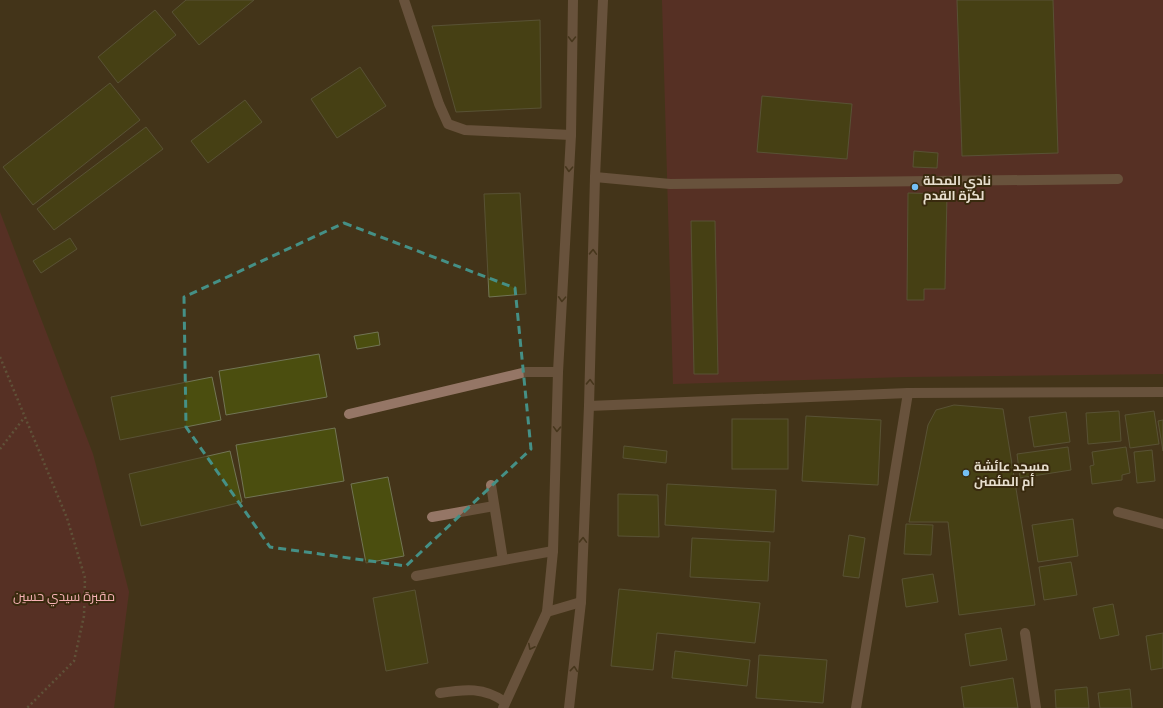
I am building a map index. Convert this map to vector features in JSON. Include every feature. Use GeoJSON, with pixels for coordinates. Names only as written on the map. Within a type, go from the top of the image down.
{"type":"FeatureCollection","features":[{"type":"Feature","properties":{"kind":"street"},"geometry":{"type":"LineString","coordinates":[[404,0],[439,104],[448,124],[465,130],[571,136]]}},
{"type":"Feature","properties":{"kind":"street"},"geometry":{"type":"LineString","coordinates":[[440,693],[473,689],[496,695],[504,705],[547,612],[553,551],[558,372],[571,136],[573,0]]}},
{"type":"Feature","properties":{"kind":"street"},"geometry":{"type":"LineString","coordinates":[[569,708],[581,602],[589,406],[595,177],[603,0]]}},
{"type":"Feature","properties":{"kind":"street"},"geometry":{"type":"LineString","coordinates":[[595,177],[670,184],[1118,179]]}},
{"type":"Feature","properties":{"kind":"street"},"geometry":{"type":"LineString","coordinates":[[349,414],[526,372],[558,372]]}},
{"type":"Feature","properties":{"kind":"street"},"geometry":{"type":"LineString","coordinates":[[589,406],[908,393],[1163,392]]}},
{"type":"Feature","properties":{"kind":"street"},"geometry":{"type":"LineString","coordinates":[[856,708],[908,393]]}},
{"type":"Feature","properties":{"kind":"street"},"geometry":{"type":"LineString","coordinates":[[491,485],[503,560]]}},
{"type":"Feature","properties":{"kind":"street"},"geometry":{"type":"LineString","coordinates":[[432,517],[494,506]]}},
{"type":"Feature","properties":{"kind":"street"},"geometry":{"type":"LineString","coordinates":[[1118,512],[1163,524]]}},
{"type":"Feature","properties":{"kind":"street"},"geometry":{"type":"LineString","coordinates":[[416,576],[553,551]]}},
{"type":"Feature","properties":{"kind":"street"},"geometry":{"type":"LineString","coordinates":[[547,612],[581,602]]}},
{"type":"Feature","properties":{"kind":"street"},"geometry":{"type":"LineString","coordinates":[[1025,632],[1036,708]]}},
{"type":"Feature","properties":{"kind":"path"},"geometry":{"type":"LineString","coordinates":[[0,357],[67,518],[85,578],[84,616],[74,661],[27,708]]}},
{"type":"Feature","properties":{"kind":"path"},"geometry":{"type":"LineString","coordinates":[[0,449],[24,417]]}},
{"type":"Feature","properties":{"kind":"highlighted area"},"geometry":{"type":"Polygon","coordinates":[[[344,223],[515,288],[531,449],[406,566],[270,547],[186,427],[184,297],[344,223]]]}},
{"type":"Feature","properties":{"kind":"green space","name":"نادي المحلة لكرة القدم"},"geometry":{"type":"Polygon","coordinates":[[[662,0],[1163,0],[1163,374],[905,377],[673,384],[662,0]]]}},
{"type":"Feature","properties":{"kind":"green space","name":"مقبرة سيدي حسين"},"geometry":{"type":"Polygon","coordinates":[[[0,212],[93,454],[129,592],[114,708],[0,708],[0,212]]]}},
{"type":"Feature","properties":{"kind":"building"},"geometry":{"type":"Polygon","coordinates":[[[186,0],[254,0],[199,45],[172,12],[186,0]]]}},
{"type":"Feature","properties":{"kind":"building"},"geometry":{"type":"Polygon","coordinates":[[[957,0],[1053,0],[1058,153],[962,156],[957,0]]]}},
{"type":"Feature","properties":{"kind":"building"},"geometry":{"type":"Polygon","coordinates":[[[155,10],[176,35],[118,83],[98,57],[155,10]]]}},
{"type":"Feature","properties":{"kind":"building"},"geometry":{"type":"Polygon","coordinates":[[[540,20],[541,108],[456,112],[432,26],[540,20]]]}},
{"type":"Feature","properties":{"kind":"building"},"geometry":{"type":"Polygon","coordinates":[[[360,67],[386,106],[337,138],[311,99],[360,67]]]}},
{"type":"Feature","properties":{"kind":"building"},"geometry":{"type":"Polygon","coordinates":[[[110,83],[140,120],[33,205],[3,167],[110,83]]]}},
{"type":"Feature","properties":{"kind":"building"},"geometry":{"type":"Polygon","coordinates":[[[762,96],[852,104],[847,159],[757,152],[762,96]]]}},
{"type":"Feature","properties":{"kind":"building"},"geometry":{"type":"Polygon","coordinates":[[[245,100],[262,122],[208,163],[191,141],[245,100]]]}},
{"type":"Feature","properties":{"kind":"building"},"geometry":{"type":"Polygon","coordinates":[[[146,127],[163,149],[54,230],[37,209],[146,127]]]}},
{"type":"Feature","properties":{"kind":"building"},"geometry":{"type":"Polygon","coordinates":[[[914,151],[938,153],[937,168],[913,167],[914,151]]]}},
{"type":"Feature","properties":{"kind":"building"},"geometry":{"type":"Polygon","coordinates":[[[520,193],[526,294],[489,297],[484,194],[520,193]]]}},
{"type":"Feature","properties":{"kind":"building"},"geometry":{"type":"Polygon","coordinates":[[[908,193],[947,194],[945,289],[924,289],[924,300],[907,300],[908,193]]]}},
{"type":"Feature","properties":{"kind":"building"},"geometry":{"type":"Polygon","coordinates":[[[691,221],[715,221],[718,374],[694,374],[691,221]]]}},
{"type":"Feature","properties":{"kind":"building"},"geometry":{"type":"Polygon","coordinates":[[[70,238],[77,249],[41,273],[33,261],[70,238]]]}},
{"type":"Feature","properties":{"kind":"building"},"geometry":{"type":"Polygon","coordinates":[[[378,332],[380,345],[357,349],[354,336],[378,332]]]}},
{"type":"Feature","properties":{"kind":"building"},"geometry":{"type":"Polygon","coordinates":[[[319,354],[327,397],[226,415],[219,371],[319,354]]]}},
{"type":"Feature","properties":{"kind":"building"},"geometry":{"type":"Polygon","coordinates":[[[212,377],[221,420],[120,440],[111,397],[212,377]]]}},
{"type":"Feature","properties":{"kind":"building","name":"مسجد عائشة أم المئمنن"},"geometry":{"type":"Polygon","coordinates":[[[954,405],[1003,409],[1035,605],[959,615],[948,522],[909,522],[928,425],[936,410],[954,405]]]}},
{"type":"Feature","properties":{"kind":"building"},"geometry":{"type":"Polygon","coordinates":[[[1119,411],[1121,441],[1088,444],[1086,413],[1119,411]]]}},
{"type":"Feature","properties":{"kind":"building"},"geometry":{"type":"Polygon","coordinates":[[[1154,411],[1159,444],[1130,448],[1125,415],[1154,411]]]}},
{"type":"Feature","properties":{"kind":"building"},"geometry":{"type":"Polygon","coordinates":[[[1066,412],[1070,442],[1034,447],[1029,417],[1066,412]]]}},
{"type":"Feature","properties":{"kind":"building"},"geometry":{"type":"Polygon","coordinates":[[[806,416],[881,420],[878,485],[802,481],[806,416]]]}},
{"type":"Feature","properties":{"kind":"building"},"geometry":{"type":"Polygon","coordinates":[[[732,419],[788,419],[788,469],[732,469],[732,419]]]}},
{"type":"Feature","properties":{"kind":"building"},"geometry":{"type":"Polygon","coordinates":[[[1163,420],[1163,451],[1158,421],[1163,420]]]}},
{"type":"Feature","properties":{"kind":"building"},"geometry":{"type":"Polygon","coordinates":[[[335,428],[344,481],[245,498],[236,445],[335,428]]]}},
{"type":"Feature","properties":{"kind":"building"},"geometry":{"type":"Polygon","coordinates":[[[624,446],[667,451],[666,463],[623,458],[624,446]]]}},
{"type":"Feature","properties":{"kind":"building"},"geometry":{"type":"Polygon","coordinates":[[[1068,447],[1071,470],[1020,478],[1017,454],[1068,447]]]}},
{"type":"Feature","properties":{"kind":"building"},"geometry":{"type":"Polygon","coordinates":[[[1126,447],[1130,473],[1122,475],[1122,480],[1092,484],[1090,466],[1094,465],[1092,452],[1126,447]]]}},
{"type":"Feature","properties":{"kind":"building"},"geometry":{"type":"Polygon","coordinates":[[[1152,450],[1155,481],[1137,483],[1134,452],[1152,450]]]}},
{"type":"Feature","properties":{"kind":"building"},"geometry":{"type":"Polygon","coordinates":[[[230,451],[242,502],[141,526],[129,474],[230,451]]]}},
{"type":"Feature","properties":{"kind":"building"},"geometry":{"type":"Polygon","coordinates":[[[388,477],[404,556],[366,563],[351,484],[388,477]]]}},
{"type":"Feature","properties":{"kind":"building"},"geometry":{"type":"Polygon","coordinates":[[[667,484],[776,490],[774,532],[665,525],[667,484]]]}},
{"type":"Feature","properties":{"kind":"building"},"geometry":{"type":"Polygon","coordinates":[[[618,494],[658,495],[659,537],[618,536],[618,494]]]}},
{"type":"Feature","properties":{"kind":"building"},"geometry":{"type":"Polygon","coordinates":[[[1073,519],[1078,556],[1038,562],[1032,525],[1073,519]]]}},
{"type":"Feature","properties":{"kind":"building"},"geometry":{"type":"Polygon","coordinates":[[[906,524],[933,525],[931,555],[904,554],[906,524]]]}},
{"type":"Feature","properties":{"kind":"building"},"geometry":{"type":"Polygon","coordinates":[[[849,535],[865,538],[859,578],[843,576],[849,535]]]}},
{"type":"Feature","properties":{"kind":"building"},"geometry":{"type":"Polygon","coordinates":[[[692,538],[770,542],[768,581],[690,577],[692,538]]]}},
{"type":"Feature","properties":{"kind":"building"},"geometry":{"type":"Polygon","coordinates":[[[1071,562],[1077,595],[1044,600],[1039,567],[1071,562]]]}},
{"type":"Feature","properties":{"kind":"building"},"geometry":{"type":"Polygon","coordinates":[[[933,574],[938,602],[906,607],[902,579],[933,574]]]}},
{"type":"Feature","properties":{"kind":"building"},"geometry":{"type":"Polygon","coordinates":[[[619,589],[760,603],[755,643],[657,633],[653,670],[611,666],[619,589]]]}},
{"type":"Feature","properties":{"kind":"building"},"geometry":{"type":"Polygon","coordinates":[[[415,590],[428,663],[386,671],[373,598],[415,590]]]}},
{"type":"Feature","properties":{"kind":"building"},"geometry":{"type":"Polygon","coordinates":[[[1113,604],[1119,635],[1100,639],[1093,608],[1113,604]]]}},
{"type":"Feature","properties":{"kind":"building"},"geometry":{"type":"Polygon","coordinates":[[[1001,628],[1007,660],[970,666],[965,634],[1001,628]]]}},
{"type":"Feature","properties":{"kind":"building"},"geometry":{"type":"Polygon","coordinates":[[[1163,633],[1163,668],[1151,670],[1146,636],[1163,633]]]}},
{"type":"Feature","properties":{"kind":"building"},"geometry":{"type":"Polygon","coordinates":[[[675,651],[750,660],[747,686],[672,678],[675,651]]]}},
{"type":"Feature","properties":{"kind":"building"},"geometry":{"type":"Polygon","coordinates":[[[759,655],[827,660],[823,703],[756,698],[759,655]]]}},
{"type":"Feature","properties":{"kind":"building"},"geometry":{"type":"Polygon","coordinates":[[[1013,678],[1018,708],[964,708],[961,687],[1013,678]]]}},
{"type":"Feature","properties":{"kind":"building"},"geometry":{"type":"Polygon","coordinates":[[[1087,687],[1089,708],[1056,708],[1055,690],[1087,687]]]}},
{"type":"Feature","properties":{"kind":"building"},"geometry":{"type":"Polygon","coordinates":[[[1130,689],[1132,708],[1100,708],[1098,693],[1130,689]]]}},
{"type":"Feature","properties":{"kind":"place","name":"نادي المحلة لكرة القدم"},"geometry":{"type":"Point","coordinates":[915,187]}},
{"type":"Feature","properties":{"kind":"place","name":"مسجد عائشة أم المئمنن"},"geometry":{"type":"Point","coordinates":[966,473]}}]}
